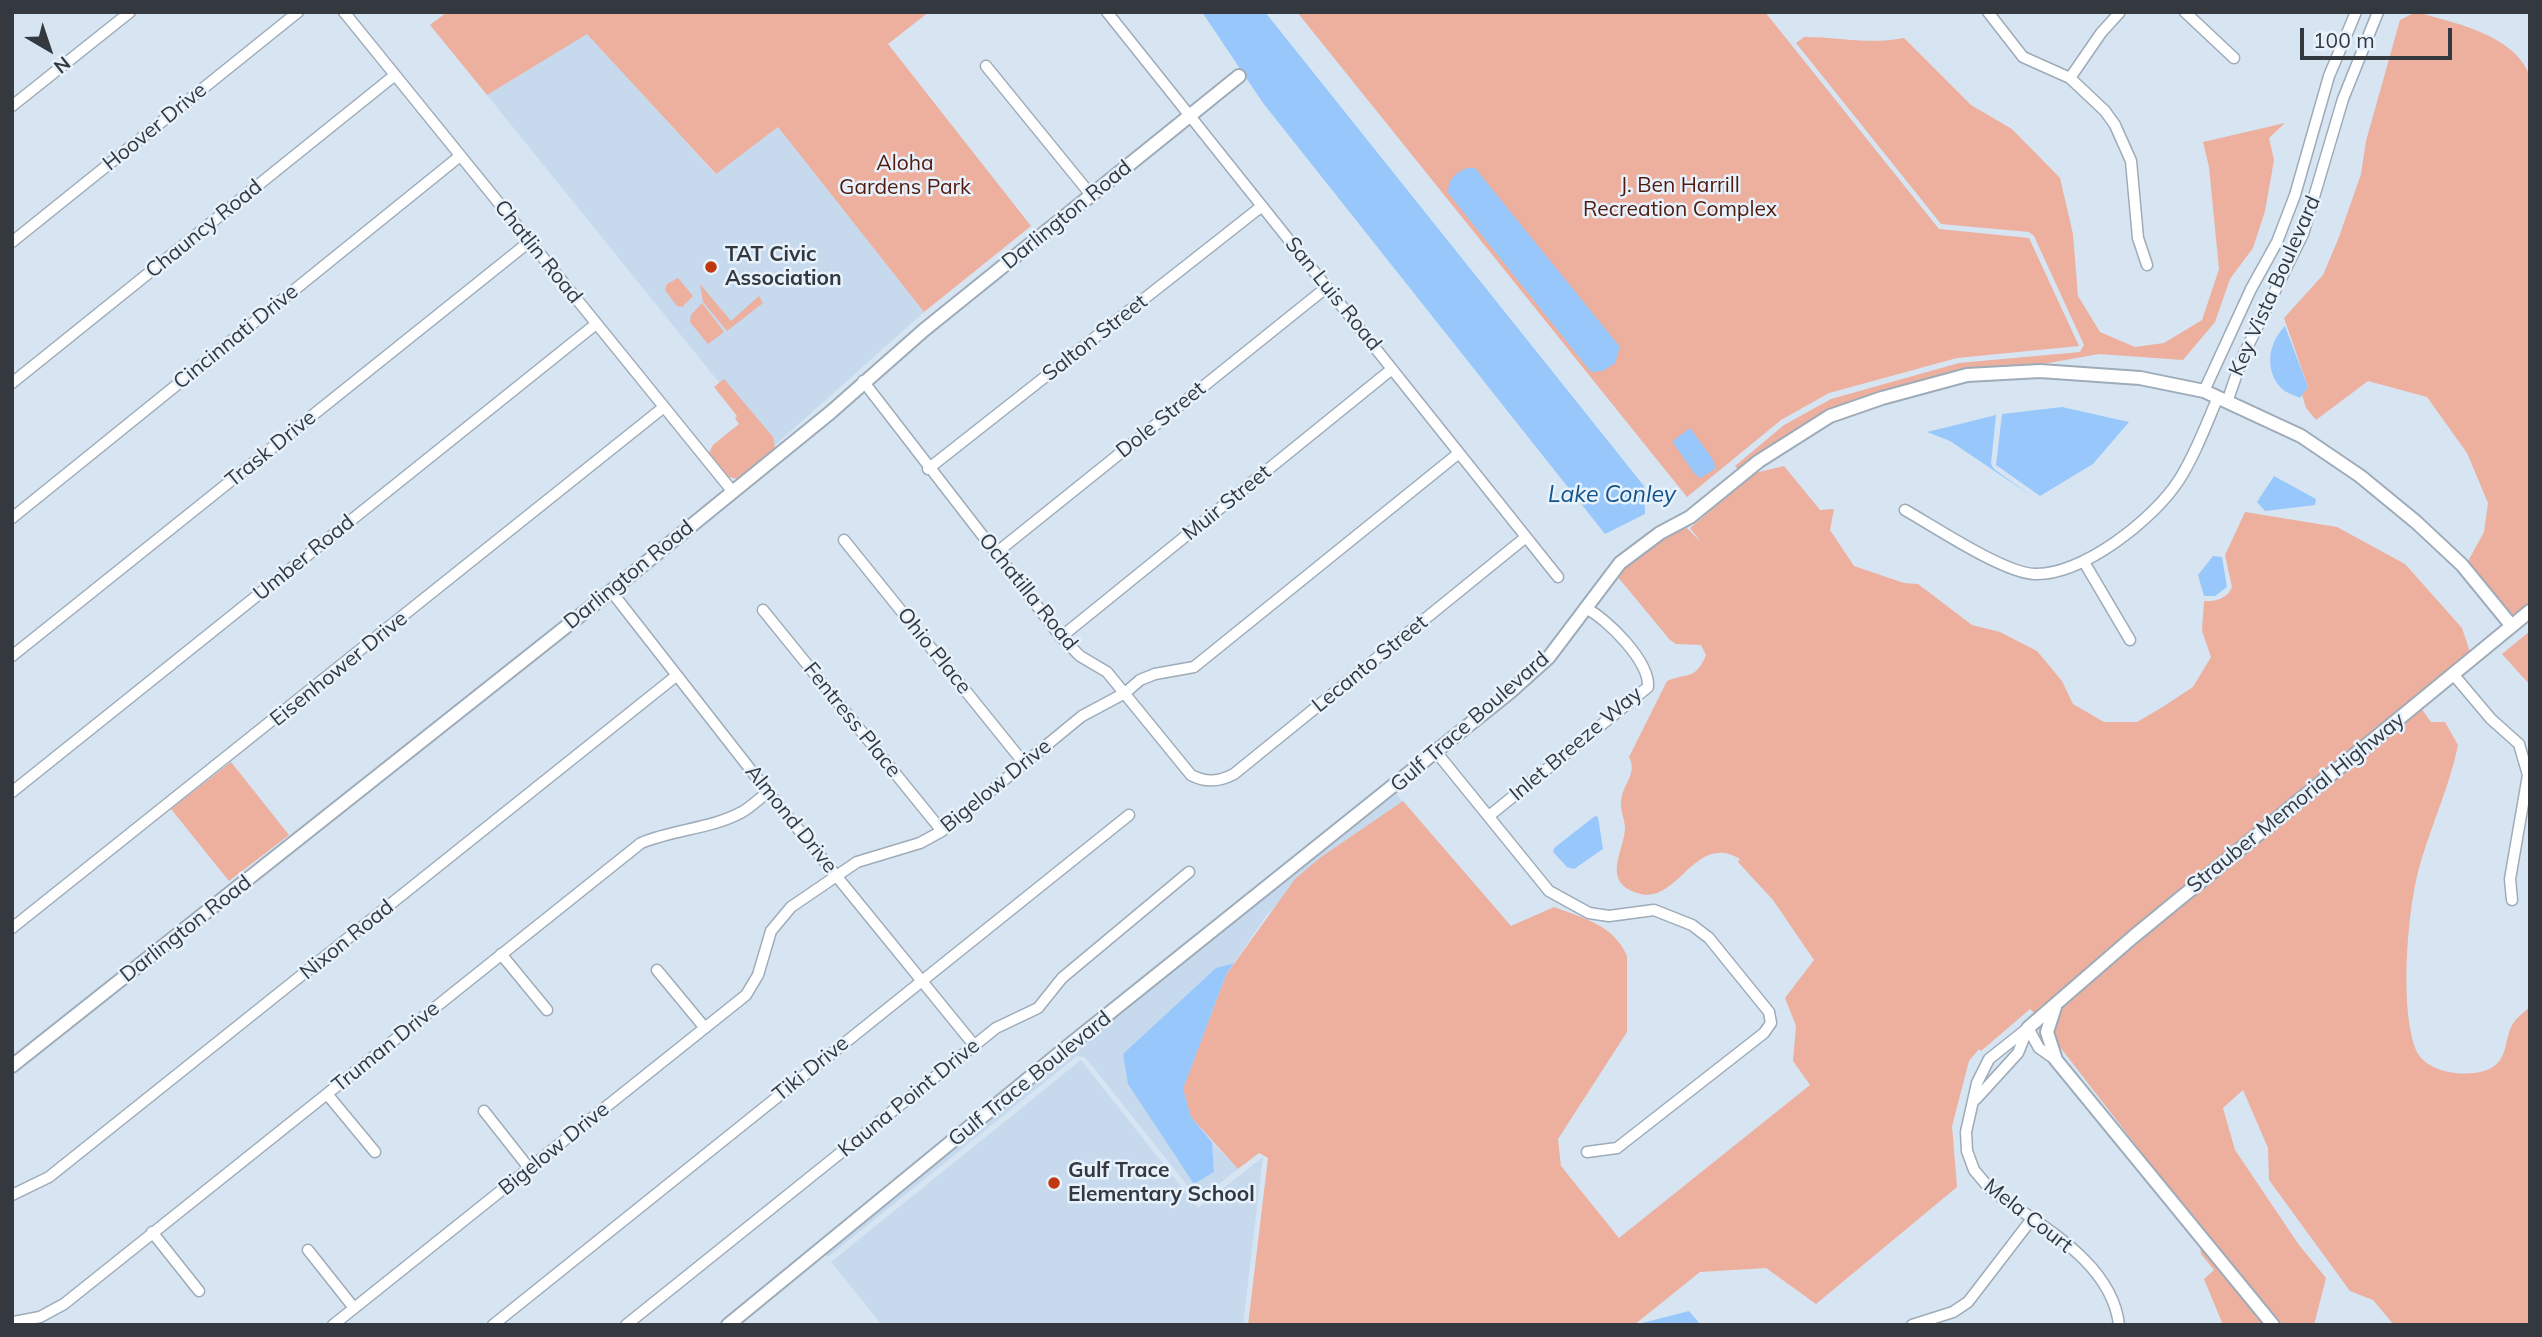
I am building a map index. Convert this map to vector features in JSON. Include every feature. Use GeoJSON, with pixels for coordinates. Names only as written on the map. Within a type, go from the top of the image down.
{"type":"FeatureCollection","features":[{"type":"Feature","properties":{"kind":"street"},"geometry":{"type":"LineString","coordinates":[[12,106],[130,12]]}},
{"type":"Feature","properties":{"kind":"street","name":"Hoover Drive"},"geometry":{"type":"LineString","coordinates":[[12,242],[298,12]]}},
{"type":"Feature","properties":{"kind":"street","name":"Chatlin Road"},"geometry":{"type":"LineString","coordinates":[[344,12],[733,492]]}},
{"type":"Feature","properties":{"kind":"street","name":"San Luis Road"},"geometry":{"type":"LineString","coordinates":[[1107,12],[1558,577]]}},
{"type":"Feature","properties":{"kind":"street"},"geometry":{"type":"LineString","coordinates":[[1988,12],[2023,57],[2070,78],[2105,111],[2125,143],[2134,177],[2138,238],[2147,265]]}},
{"type":"Feature","properties":{"kind":"street"},"geometry":{"type":"LineString","coordinates":[[2070,78],[2101,33],[2120,12]]}},
{"type":"Feature","properties":{"kind":"street"},"geometry":{"type":"LineString","coordinates":[[2185,12],[2234,58]]}},
{"type":"Feature","properties":{"kind":"street","name":"Key Vista Boulevard"},"geometry":{"type":"LineString","coordinates":[[2204,391],[2277,242],[2295,195],[2329,76],[2356,12]]}},
{"type":"Feature","properties":{"kind":"street","name":"Key Vista Boulevard"},"geometry":{"type":"LineString","coordinates":[[1905,510],[2006,565],[2032,574],[2059,572],[2084,562],[2156,508],[2179,481],[2303,233],[2343,99],[2378,12]]}},
{"type":"Feature","properties":{"kind":"street"},"geometry":{"type":"LineString","coordinates":[[986,66],[1091,195]]}},
{"type":"Feature","properties":{"kind":"street","name":"Chauncy Road"},"geometry":{"type":"LineString","coordinates":[[12,383],[395,75]]}},
{"type":"Feature","properties":{"kind":"street","name":"Darlington Road"},"geometry":{"type":"LineString","coordinates":[[12,1066],[611,591],[831,412],[863,381],[1239,76]]}},
{"type":"Feature","properties":{"kind":"street","name":"Cincinnati Drive"},"geometry":{"type":"LineString","coordinates":[[12,518],[460,156]]}},
{"type":"Feature","properties":{"kind":"street","name":"Salton Street"},"geometry":{"type":"LineString","coordinates":[[928,469],[1262,206]]}},
{"type":"Feature","properties":{"kind":"street","name":"Trask Drive"},"geometry":{"type":"LineString","coordinates":[[12,656],[529,242]]}},
{"type":"Feature","properties":{"kind":"street","name":"Dole Street"},"geometry":{"type":"LineString","coordinates":[[996,553],[1326,287]]}},
{"type":"Feature","properties":{"kind":"street","name":"Umber Road"},"geometry":{"type":"LineString","coordinates":[[12,792],[596,324]]}},
{"type":"Feature","properties":{"kind":"street","name":"Muir Street"},"geometry":{"type":"LineString","coordinates":[[1061,637],[1392,369]]}},
{"type":"Feature","properties":{"kind":"street","name":"Gulf Trace Boulevard"},"geometry":{"type":"LineString","coordinates":[[729,1325],[1067,1048],[1437,753],[1530,675],[1564,638],[1619,563],[1660,533],[1690,517],[1759,461],[1829,416],[1882,398],[1968,375],[2040,371],[2140,378],[2204,391],[2301,436],[2360,476],[2462,565],[2511,625]]}},
{"type":"Feature","properties":{"kind":"street","name":"Ochatilla Road"},"geometry":{"type":"LineString","coordinates":[[863,381],[900,426],[928,469],[1061,637],[1080,656],[1107,672],[1191,775],[1210,781]]}},
{"type":"Feature","properties":{"kind":"street","name":"Eisenhower Drive"},"geometry":{"type":"LineString","coordinates":[[12,928],[664,407]]}},
{"type":"Feature","properties":{"kind":"street","name":"Bigelow Drive"},"geometry":{"type":"LineString","coordinates":[[333,1325],[746,995],[758,975],[771,932],[780,917],[835,875],[857,862],[920,843],[942,831],[1082,716],[1125,693],[1140,680],[1155,674],[1194,667],[1460,453]]}},
{"type":"Feature","properties":{"kind":"street","name":"Lecanto Street"},"geometry":{"type":"LineString","coordinates":[[1210,781],[1234,774],[1526,537]]}},
{"type":"Feature","properties":{"kind":"street","name":"Ohio Place"},"geometry":{"type":"LineString","coordinates":[[845,540],[1023,762]]}},
{"type":"Feature","properties":{"kind":"street"},"geometry":{"type":"LineString","coordinates":[[2084,562],[2130,640]]}},
{"type":"Feature","properties":{"kind":"street","name":"Almond Drive"},"geometry":{"type":"LineString","coordinates":[[611,591],[768,792],[974,1045]]}},
{"type":"Feature","properties":{"kind":"street","name":"Inlet Breeze Way"},"geometry":{"type":"LineString","coordinates":[[1489,816],[1648,687],[1646,670],[1605,620],[1585,608]]}},
{"type":"Feature","properties":{"kind":"street","name":"Fentress Place"},"geometry":{"type":"LineString","coordinates":[[763,610],[942,831]]}},
{"type":"Feature","properties":{"kind":"street","name":"Strauber Memorial Highway"},"geometry":{"type":"LineString","coordinates":[[2273,1325],[2056,1060],[2039,1048],[2028,1028],[2063,996],[2530,611]]}},
{"type":"Feature","properties":{"kind":"street"},"geometry":{"type":"LineString","coordinates":[[2453,674],[2491,719],[2519,744],[2528,775],[2510,879],[2512,900]]}},
{"type":"Feature","properties":{"kind":"street","name":"Nixon Road"},"geometry":{"type":"LineString","coordinates":[[12,1195],[49,1177],[676,676]]}},
{"type":"Feature","properties":{"kind":"street"},"geometry":{"type":"LineString","coordinates":[[1437,753],[1549,891],[1589,913],[1609,916],[1654,910],[1692,925],[1709,938],[1769,1012],[1770,1023],[1764,1033],[1617,1148],[1587,1152]]}},
{"type":"Feature","properties":{"kind":"street","name":"Truman Drive"},"geometry":{"type":"LineString","coordinates":[[13,1320],[51,1313],[641,843],[668,832],[720,821],[743,812],[768,792]]}},
{"type":"Feature","properties":{"kind":"street","name":"Tiki Drive"},"geometry":{"type":"LineString","coordinates":[[493,1325],[1129,814]]}},
{"type":"Feature","properties":{"kind":"street","name":"Kauna Point Drive"},"geometry":{"type":"LineString","coordinates":[[626,1325],[996,1028],[1038,1008],[1062,978],[1189,872]]}},
{"type":"Feature","properties":{"kind":"street"},"geometry":{"type":"LineString","coordinates":[[501,954],[547,1010]]}},
{"type":"Feature","properties":{"kind":"street"},"geometry":{"type":"LineString","coordinates":[[657,970],[705,1028]]}},
{"type":"Feature","properties":{"kind":"street","name":"Strauber Memorial Highway"},"geometry":{"type":"LineString","coordinates":[[2056,1060],[2048,1040],[2047,1024],[2063,996]]}},
{"type":"Feature","properties":{"kind":"street","name":"Mela Court"},"geometry":{"type":"LineString","coordinates":[[1976,1099],[2018,1053],[2028,1028]]}},
{"type":"Feature","properties":{"kind":"street","name":"Mela Court"},"geometry":{"type":"LineString","coordinates":[[2028,1028],[1989,1059],[1977,1083],[1976,1099],[1966,1132],[1969,1162],[1984,1184],[2098,1272],[2112,1295],[2119,1325]]}},
{"type":"Feature","properties":{"kind":"street"},"geometry":{"type":"LineString","coordinates":[[2018,1053],[2039,1048]]}},
{"type":"Feature","properties":{"kind":"street"},"geometry":{"type":"LineString","coordinates":[[327,1094],[375,1152]]}},
{"type":"Feature","properties":{"kind":"street"},"geometry":{"type":"LineString","coordinates":[[484,1111],[529,1168]]}},
{"type":"Feature","properties":{"kind":"street"},"geometry":{"type":"LineString","coordinates":[[1912,1325],[1953,1312],[1968,1302],[2031,1220]]}},
{"type":"Feature","properties":{"kind":"street"},"geometry":{"type":"LineString","coordinates":[[152,1232],[199,1291]]}},
{"type":"Feature","properties":{"kind":"street"},"geometry":{"type":"LineString","coordinates":[[308,1251],[354,1308]]}},
{"type":"Feature","properties":{"kind":"shaded area"},"geometry":{"type":"Polygon","coordinates":[[[587,33],[715,174],[778,127],[924,312],[772,448],[487,95],[587,33]]]}},
{"type":"Feature","properties":{"kind":"shaded area"},"geometry":{"type":"Polygon","coordinates":[[[1396,794],[1403,801],[1321,857],[1266,916],[1234,963],[1216,968],[1188,1172],[1194,1184],[1214,1172],[1212,1142],[1238,1169],[1199,1200],[1085,1057],[1077,1056],[828,1257],[825,1253],[1060,1060],[1396,794]]]}},
{"type":"Feature","properties":{"kind":"shaded area","name":"Gulf Trace Elementary School"},"geometry":{"type":"Polygon","coordinates":[[[1081,1060],[1198,1208],[1263,1157],[1243,1325],[882,1325],[831,1262],[1081,1060]]]}},
{"type":"Feature","properties":{"kind":"green space","name":"Aloha Gardens Park"},"geometry":{"type":"Polygon","coordinates":[[[447,12],[929,12],[888,44],[1031,226],[924,312],[778,127],[716,174],[587,34],[487,95],[430,25],[447,12]]]}},
{"type":"Feature","properties":{"kind":"green space","name":"J. Ben Harrill Recreation Complex"},"geometry":{"type":"Polygon","coordinates":[[[1297,12],[1765,12],[1939,229],[2029,238],[2079,346],[1957,358],[1829,393],[1781,420],[1687,497],[1297,12]]]}},
{"type":"Feature","properties":{"kind":"green space"},"geometry":{"type":"Polygon","coordinates":[[[2416,12],[2465,26],[2497,40],[2522,62],[2530,76],[2530,603],[2511,618],[2467,563],[2484,532],[2488,503],[2467,453],[2427,397],[2368,381],[2316,420],[2306,408],[2302,395],[2308,387],[2284,318],[2323,275],[2361,174],[2366,141],[2400,20],[2416,12]]]}},
{"type":"Feature","properties":{"kind":"green space"},"geometry":{"type":"Polygon","coordinates":[[[1804,37],[1866,41],[1904,38],[1971,105],[2012,129],[2060,178],[2073,234],[2078,296],[2100,332],[2135,347],[2164,343],[2202,320],[2219,269],[2209,167],[2203,142],[2285,123],[2269,138],[2274,160],[2265,211],[2253,248],[2230,279],[2215,322],[2183,360],[2099,354],[2032,366],[1967,369],[1825,411],[1739,471],[1735,466],[1784,425],[1831,399],[1959,363],[2080,352],[2084,345],[2034,236],[2029,232],[1941,224],[1796,43],[1804,37]]]}},
{"type":"Feature","properties":{"kind":"green space"},"geometry":{"type":"Polygon","coordinates":[[[678,278],[693,296],[682,307],[677,306],[665,290],[667,284],[678,278]]]}},
{"type":"Feature","properties":{"kind":"green space"},"geometry":{"type":"Polygon","coordinates":[[[700,284],[731,321],[759,296],[763,303],[727,331],[703,302],[700,284]]]}},
{"type":"Feature","properties":{"kind":"green space"},"geometry":{"type":"Polygon","coordinates":[[[702,303],[724,332],[708,344],[690,322],[691,315],[702,303]]]}},
{"type":"Feature","properties":{"kind":"green space"},"geometry":{"type":"Polygon","coordinates":[[[724,379],[773,437],[775,448],[737,479],[729,477],[709,453],[713,445],[739,424],[735,418],[737,416],[714,387],[724,379]]]}},
{"type":"Feature","properties":{"kind":"green space"},"geometry":{"type":"Polygon","coordinates":[[[1784,466],[1820,510],[1834,509],[1830,530],[1854,566],[1904,583],[1918,584],[1972,625],[2000,632],[2037,651],[2062,681],[2073,704],[2104,722],[2137,722],[2193,687],[2211,657],[2202,631],[2204,601],[2221,598],[2228,594],[2232,587],[2225,555],[2245,512],[2337,527],[2405,564],[2462,628],[2470,652],[2034,1013],[2030,1009],[1981,1051],[1979,1049],[1969,1061],[1952,1126],[1957,1187],[1816,1304],[1766,1268],[1700,1272],[1634,1325],[1248,1325],[1268,1158],[1259,1153],[1238,1169],[1191,1117],[1183,1089],[1226,975],[1295,879],[1321,857],[1403,801],[1511,926],[1554,907],[1606,930],[1621,945],[1627,956],[1627,1032],[1558,1139],[1561,1166],[1619,1238],[1810,1085],[1793,1061],[1796,1026],[1785,998],[1814,960],[1773,900],[1738,862],[1740,859],[1724,853],[1710,854],[1664,890],[1651,894],[1637,893],[1626,888],[1617,873],[1625,828],[1621,802],[1632,769],[1629,757],[1667,681],[1694,672],[1706,655],[1701,645],[1676,644],[1670,640],[1617,576],[1644,551],[1686,527],[1701,542],[1690,528],[1755,473],[1784,466]]]}},
{"type":"Feature","properties":{"kind":"green space"},"geometry":{"type":"Polygon","coordinates":[[[2530,631],[2530,685],[2502,654],[2530,631]]]}},
{"type":"Feature","properties":{"kind":"green space"},"geometry":{"type":"Polygon","coordinates":[[[2421,708],[2431,722],[2445,722],[2458,745],[2413,894],[2407,964],[2411,1033],[2416,1050],[2428,1064],[2447,1072],[2478,1072],[2487,1070],[2499,1061],[2514,1022],[2530,1007],[2530,1325],[2394,1325],[2373,1300],[2350,1291],[2269,1180],[2268,1148],[2243,1090],[2223,1108],[2235,1150],[2299,1245],[2326,1278],[2314,1325],[2280,1325],[2197,1224],[2053,1038],[2055,1022],[2068,1000],[2421,708]]]}},
{"type":"Feature","properties":{"kind":"green space"},"geometry":{"type":"Polygon","coordinates":[[[231,762],[289,835],[229,881],[171,809],[231,762]]]}},
{"type":"Feature","properties":{"kind":"green space"},"geometry":{"type":"Polygon","coordinates":[[[2200,1244],[2266,1325],[2223,1325],[2204,1279],[2214,1270],[2201,1254],[2200,1244]]]}},
{"type":"Feature","properties":{"kind":"water","name":"Lake Conley"},"geometry":{"type":"Polygon","coordinates":[[[1202,12],[1265,12],[1644,486],[1645,514],[1605,534],[1263,103],[1202,12]]]}},
{"type":"Feature","properties":{"kind":"water"},"geometry":{"type":"Polygon","coordinates":[[[1467,168],[1475,168],[1620,347],[1615,363],[1603,371],[1591,372],[1448,193],[1453,178],[1467,168]]]}},
{"type":"Feature","properties":{"kind":"water"},"geometry":{"type":"Polygon","coordinates":[[[2285,326],[2308,387],[2300,398],[2282,389],[2275,380],[2270,364],[2272,347],[2285,326]]]}},
{"type":"Feature","properties":{"kind":"water"},"geometry":{"type":"Polygon","coordinates":[[[2062,407],[2129,422],[2093,464],[2040,496],[1996,465],[2002,414],[2062,407]]]}},
{"type":"Feature","properties":{"kind":"water"},"geometry":{"type":"Polygon","coordinates":[[[1996,415],[1991,464],[2033,497],[1950,441],[1927,432],[1996,415]]]}},
{"type":"Feature","properties":{"kind":"water"},"geometry":{"type":"Polygon","coordinates":[[[1690,428],[1714,461],[1715,469],[1700,478],[1674,444],[1674,440],[1690,428]]]}},
{"type":"Feature","properties":{"kind":"water"},"geometry":{"type":"Polygon","coordinates":[[[2274,476],[2316,499],[2315,505],[2265,511],[2257,502],[2274,476]]]}},
{"type":"Feature","properties":{"kind":"water"},"geometry":{"type":"Polygon","coordinates":[[[2213,556],[2222,557],[2227,587],[2215,596],[2204,596],[2198,575],[2213,556]]]}},
{"type":"Feature","properties":{"kind":"water"},"geometry":{"type":"Polygon","coordinates":[[[1595,816],[1598,817],[1603,849],[1574,869],[1567,867],[1553,852],[1554,848],[1595,816]]]}},
{"type":"Feature","properties":{"kind":"water"},"geometry":{"type":"Polygon","coordinates":[[[1234,963],[1226,975],[1183,1089],[1191,1117],[1212,1142],[1214,1172],[1194,1184],[1128,1084],[1123,1054],[1216,968],[1234,963]]]}},
{"type":"Feature","properties":{"kind":"water"},"geometry":{"type":"Polygon","coordinates":[[[1689,1311],[1701,1325],[1634,1325],[1689,1311]]]}},
{"type":"Feature","properties":{"kind":"place","name":"TAT Civic Association"},"geometry":{"type":"Point","coordinates":[711,267]}},
{"type":"Feature","properties":{"kind":"place","name":"Gulf Trace Elementary School"},"geometry":{"type":"Point","coordinates":[1054,1183]}}]}
